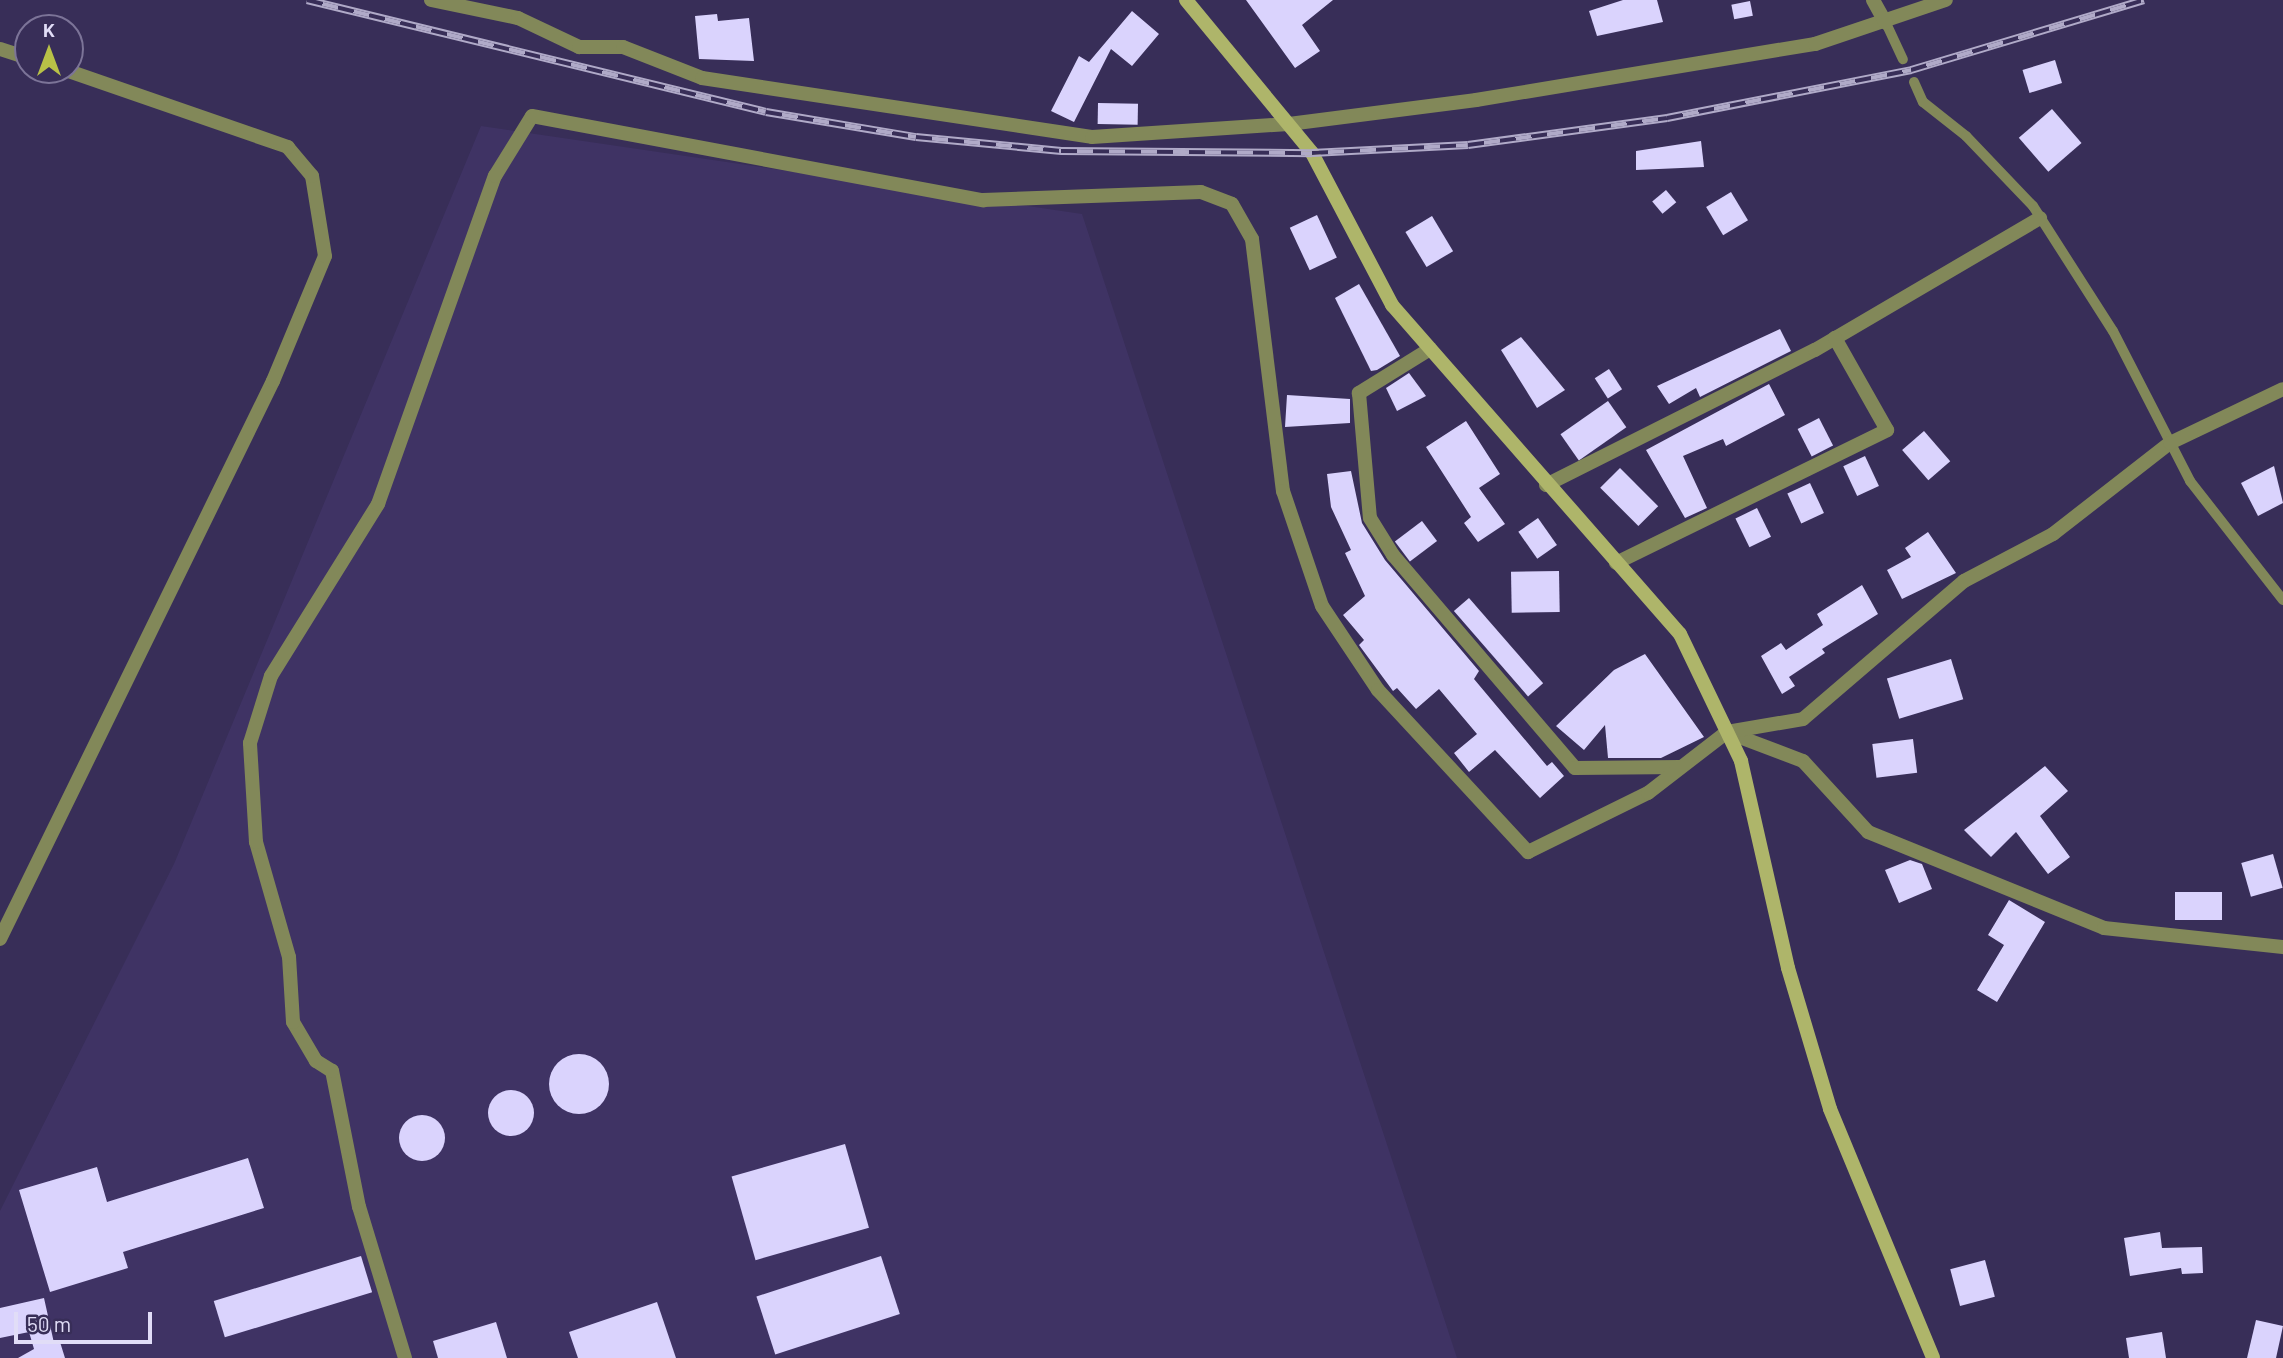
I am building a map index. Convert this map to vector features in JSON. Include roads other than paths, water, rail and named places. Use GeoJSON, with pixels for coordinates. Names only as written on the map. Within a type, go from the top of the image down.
{"type":"FeatureCollection","features":[{"type":"Feature","properties":{"kind":"street"},"geometry":{"type":"LineString","coordinates":[[431,0],[488,7],[579,47],[623,47],[702,78],[1065,133],[1289,124],[1815,44],[1886,23],[1946,0]]}},
{"type":"Feature","properties":{"kind":"street"},"geometry":{"type":"LineString","coordinates":[[1185,0],[1312,153],[1392,305],[1546,485],[1680,634],[1741,761],[1788,968],[1830,1109],[1933,1358]]}},
{"type":"Feature","properties":{"kind":"street"},"geometry":{"type":"LineString","coordinates":[[1873,0],[1886,23]]}},
{"type":"Feature","properties":{"kind":"street"},"geometry":{"type":"LineString","coordinates":[[0,939],[273,381],[325,256],[312,176],[288,147],[84,76]]}},
{"type":"Feature","properties":{"kind":"street"},"geometry":{"type":"LineString","coordinates":[[405,1358],[359,1207],[332,1072],[316,1061],[293,1022],[286,944],[256,842],[250,743],[271,676],[378,503],[495,176],[532,116],[983,200],[1201,192],[1232,204],[1252,239],[1283,491],[1322,606],[1378,690],[1528,852],[1594,823],[1682,767],[1727,732],[1802,719],[1964,581],[2053,534],[2170,443],[2283,389]]}},
{"type":"Feature","properties":{"kind":"street"},"geometry":{"type":"LineString","coordinates":[[1546,485],[1835,338],[2040,218]]}},
{"type":"Feature","properties":{"kind":"street"},"geometry":{"type":"LineString","coordinates":[[1616,563],[1887,430],[1835,338]]}},
{"type":"Feature","properties":{"kind":"street"},"geometry":{"type":"LineString","coordinates":[[1430,349],[1359,393],[1370,518],[1393,555],[1575,768],[1682,767]]}},
{"type":"Feature","properties":{"kind":"street"},"geometry":{"type":"LineString","coordinates":[[1727,732],[1803,761],[1868,832],[2104,928],[2283,947]]}},
{"type":"Feature","properties":{"kind":"lane"},"geometry":{"type":"LineString","coordinates":[[1886,23],[1903,59]]}},
{"type":"Feature","properties":{"kind":"lane"},"geometry":{"type":"LineString","coordinates":[[1914,82],[1923,102],[1966,136],[2040,218],[2113,331],[2190,481],[2283,600]]}},
{"type":"Feature","properties":{"kind":"railway"},"geometry":{"type":"LineString","coordinates":[[307,0],[766,112],[916,137],[1061,151],[1312,153],[1468,145],[1667,118],[1911,70],[2144,0]]}}]}
